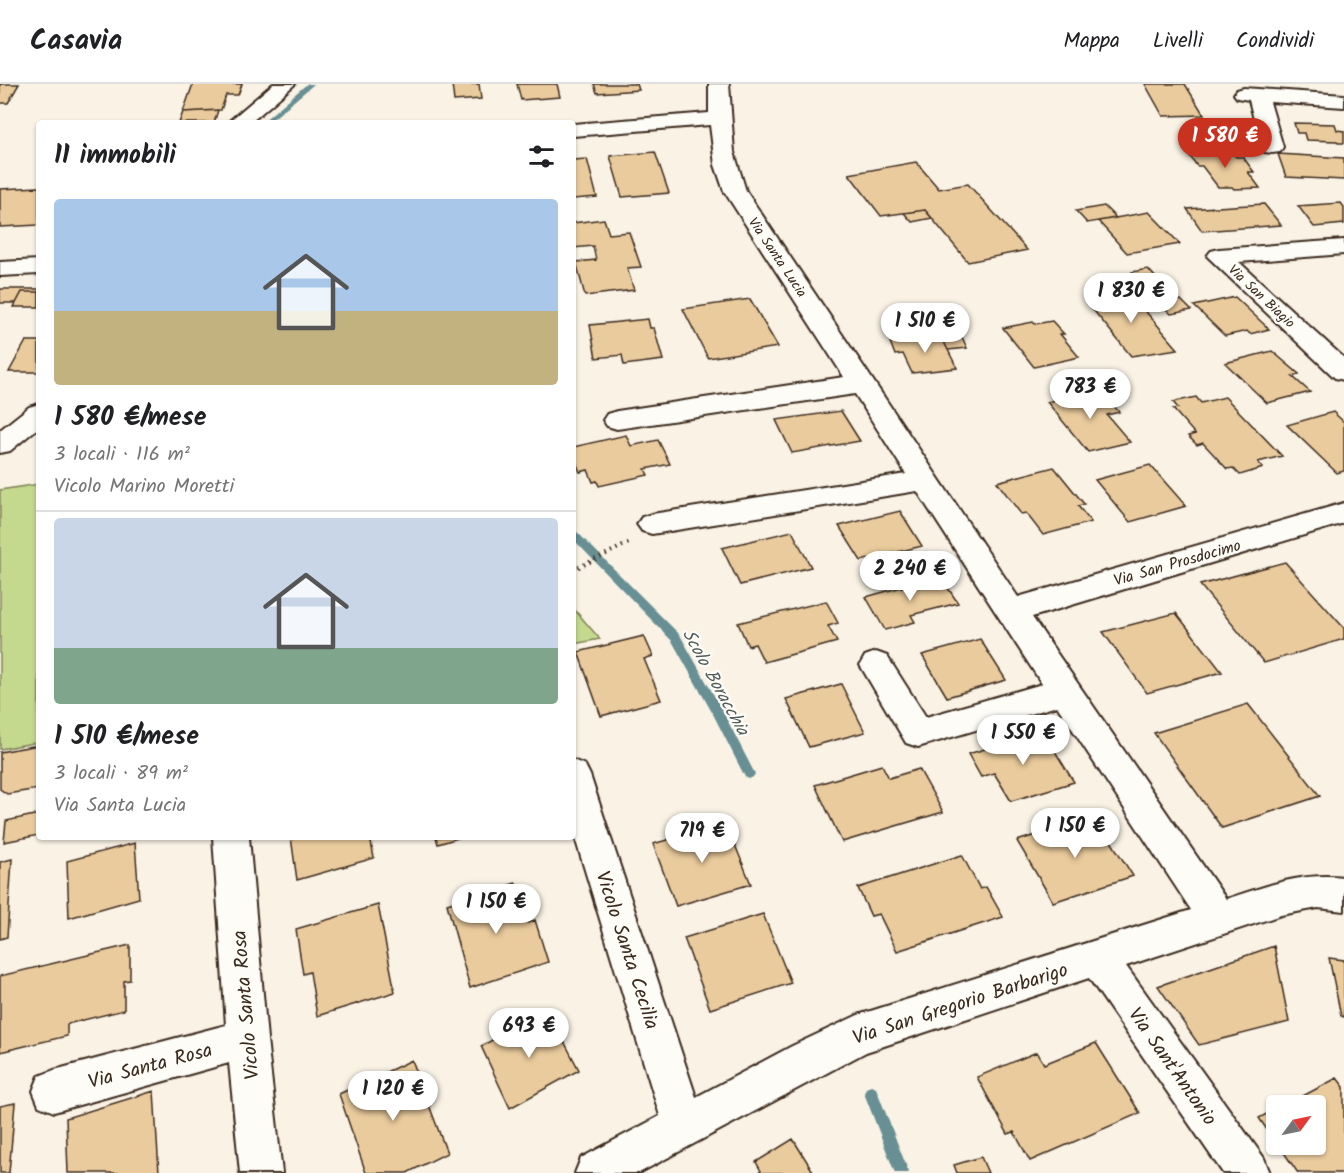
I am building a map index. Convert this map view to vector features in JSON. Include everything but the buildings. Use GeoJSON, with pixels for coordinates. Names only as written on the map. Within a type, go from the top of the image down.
{"type":"FeatureCollection","features":[{"type":"Feature","properties":{"kind":"street"},"geometry":{"type":"LineString","coordinates":[[241,120],[285,84]]}},
{"type":"Feature","properties":{"kind":"street","name":"Via Santa Lucia"},"geometry":{"type":"LineString","coordinates":[[719,84],[726,173],[735,191],[1218,919]]}},
{"type":"Feature","properties":{"kind":"street"},"geometry":{"type":"LineString","coordinates":[[1272,147],[1251,95],[1344,101]]}},
{"type":"Feature","properties":{"kind":"street"},"geometry":{"type":"LineString","coordinates":[[576,130],[721,118]]}},
{"type":"Feature","properties":{"kind":"street","name":"Via San Biagio"},"geometry":{"type":"LineString","coordinates":[[1344,247],[1219,256],[1344,372]]}},
{"type":"Feature","properties":{"kind":"street"},"geometry":{"type":"LineString","coordinates":[[0,268],[36,267]]}},
{"type":"Feature","properties":{"kind":"street"},"geometry":{"type":"LineString","coordinates":[[617,420],[841,386],[864,385]]}},
{"type":"Feature","properties":{"kind":"street"},"geometry":{"type":"LineString","coordinates":[[0,444],[36,415]]}},
{"type":"Feature","properties":{"kind":"street"},"geometry":{"type":"LineString","coordinates":[[652,524],[927,480]]}},
{"type":"Feature","properties":{"kind":"street","name":"Via San Prosdocimo"},"geometry":{"type":"LineString","coordinates":[[1011,610],[1344,513]]}},
{"type":"Feature","properties":{"kind":"street"},"geometry":{"type":"LineString","coordinates":[[876,665],[918,733],[1066,690]]}},
{"type":"Feature","properties":{"kind":"street","name":"Vicolo Santa Cecilia"},"geometry":{"type":"LineString","coordinates":[[576,784],[684,1125]]}},
{"type":"Feature","properties":{"kind":"street","name":"Vicolo Santa Rosa"},"geometry":{"type":"LineString","coordinates":[[231,840],[247,1040],[261,1173]]}},
{"type":"Feature","properties":{"kind":"street","name":"Via San Gregorio Barbarigo"},"geometry":{"type":"LineString","coordinates":[[596,1173],[806,1060],[858,1035],[1281,898],[1318,891],[1344,894]]}},
{"type":"Feature","properties":{"kind":"street","name":"Via Sant'Antonio"},"geometry":{"type":"LineString","coordinates":[[1097,958],[1249,1173]]}},
{"type":"Feature","properties":{"kind":"street","name":"Via Santa Rosa"},"geometry":{"type":"LineString","coordinates":[[54,1091],[247,1040]]}},
{"type":"Feature","properties":{"kind":"path"},"geometry":{"type":"LineString","coordinates":[[576,569],[629,545]]}},
{"type":"Feature","properties":{"kind":"green space"},"geometry":{"type":"Polygon","coordinates":[[[36,484],[36,743],[0,749],[0,490],[36,484]]]}},
{"type":"Feature","properties":{"kind":"green space"},"geometry":{"type":"Polygon","coordinates":[[[576,611],[600,639],[576,643],[576,611]]]}},
{"type":"Feature","properties":{"kind":"waterway","name":"Scolo Boracchia"},"geometry":{"type":"LineString","coordinates":[[268,120],[311,84]]}},
{"type":"Feature","properties":{"kind":"waterway","name":"Scolo Boracchia"},"geometry":{"type":"LineString","coordinates":[[576,536],[676,638],[749,774]]}},
{"type":"Feature","properties":{"kind":"waterway","name":"Scolo Boracchia"},"geometry":{"type":"LineString","coordinates":[[871,1093],[902,1173]]}}]}
